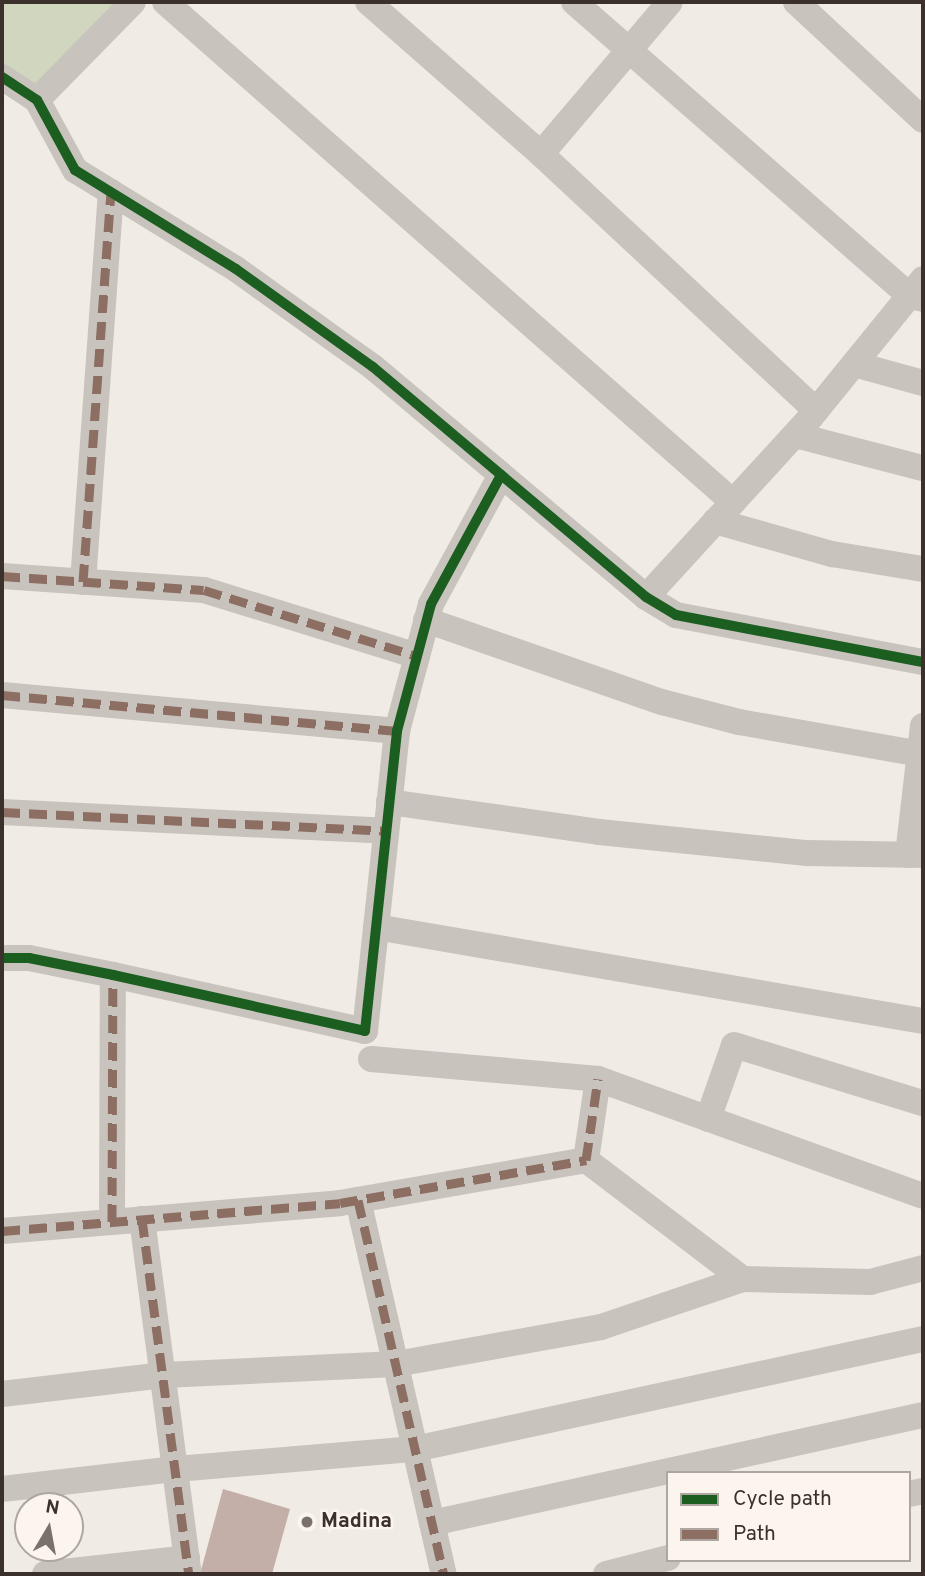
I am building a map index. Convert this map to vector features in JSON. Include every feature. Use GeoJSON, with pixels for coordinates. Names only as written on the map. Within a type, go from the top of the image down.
{"type":"FeatureCollection","features":[{"type":"Feature","properties":{"kind":"street"},"geometry":{"type":"LineString","coordinates":[[37,100],[133,2]]}},
{"type":"Feature","properties":{"kind":"street"},"geometry":{"type":"LineString","coordinates":[[165,2],[724,511],[832,554],[923,569]]}},
{"type":"Feature","properties":{"kind":"street"},"geometry":{"type":"LineString","coordinates":[[368,2],[541,154],[816,410]]}},
{"type":"Feature","properties":{"kind":"street"},"geometry":{"type":"LineString","coordinates":[[574,2],[919,292],[794,435],[646,597]]}},
{"type":"Feature","properties":{"kind":"street"},"geometry":{"type":"LineString","coordinates":[[541,154],[670,2]]}},
{"type":"Feature","properties":{"kind":"street"},"geometry":{"type":"LineString","coordinates":[[796,2],[923,120]]}},
{"type":"Feature","properties":{"kind":"street"},"geometry":{"type":"LineString","coordinates":[[2,77],[37,100],[75,170],[236,269],[373,368],[646,597],[676,615],[923,662]]}},
{"type":"Feature","properties":{"kind":"street"},"geometry":{"type":"LineString","coordinates":[[83,582],[111,192]]}},
{"type":"Feature","properties":{"kind":"street"},"geometry":{"type":"LineString","coordinates":[[854,364],[923,383]]}},
{"type":"Feature","properties":{"kind":"street"},"geometry":{"type":"LineString","coordinates":[[794,435],[923,467]]}},
{"type":"Feature","properties":{"kind":"street"},"geometry":{"type":"LineString","coordinates":[[2,958],[29,958],[365,1031],[397,731],[431,604],[500,475]]}},
{"type":"Feature","properties":{"kind":"street"},"geometry":{"type":"LineString","coordinates":[[2,576],[204,590],[417,656]]}},
{"type":"Feature","properties":{"kind":"street"},"geometry":{"type":"LineString","coordinates":[[426,620],[662,702],[739,722],[921,754]]}},
{"type":"Feature","properties":{"kind":"street"},"geometry":{"type":"LineString","coordinates":[[2,695],[397,731]]}},
{"type":"Feature","properties":{"kind":"street"},"geometry":{"type":"LineString","coordinates":[[389,802],[598,832],[807,853],[916,855],[923,726]]}},
{"type":"Feature","properties":{"kind":"street"},"geometry":{"type":"LineString","coordinates":[[2,812],[386,831]]}},
{"type":"Feature","properties":{"kind":"street"},"geometry":{"type":"LineString","coordinates":[[376,927],[923,1021]]}},
{"type":"Feature","properties":{"kind":"street"},"geometry":{"type":"LineString","coordinates":[[112,1222],[113,975]]}},
{"type":"Feature","properties":{"kind":"street"},"geometry":{"type":"LineString","coordinates":[[708,1119],[734,1045],[923,1103]]}},
{"type":"Feature","properties":{"kind":"street"},"geometry":{"type":"LineString","coordinates":[[371,1059],[598,1079],[923,1196]]}},
{"type":"Feature","properties":{"kind":"street"},"geometry":{"type":"LineString","coordinates":[[586,1160],[598,1079]]}},
{"type":"Feature","properties":{"kind":"street"},"geometry":{"type":"LineString","coordinates":[[2,1231],[358,1200],[586,1160],[743,1279]]}},
{"type":"Feature","properties":{"kind":"street"},"geometry":{"type":"LineString","coordinates":[[358,1200],[444,1574]]}},
{"type":"Feature","properties":{"kind":"street"},"geometry":{"type":"LineString","coordinates":[[45,1574],[188,1566],[142,1219]]}},
{"type":"Feature","properties":{"kind":"street"},"geometry":{"type":"LineString","coordinates":[[2,1394],[164,1375],[396,1364],[601,1327],[743,1279],[870,1282],[923,1268]]}},
{"type":"Feature","properties":{"kind":"street"},"geometry":{"type":"LineString","coordinates":[[2,1489],[176,1469],[415,1449],[923,1339]]}},
{"type":"Feature","properties":{"kind":"street"},"geometry":{"type":"LineString","coordinates":[[668,1471],[923,1415]]}},
{"type":"Feature","properties":{"kind":"street"},"geometry":{"type":"LineString","coordinates":[[432,1523],[666,1472]]}},
{"type":"Feature","properties":{"kind":"street"},"geometry":{"type":"LineString","coordinates":[[606,1574],[666,1559]]}},
{"type":"Feature","properties":{"kind":"green space"},"geometry":{"type":"Polygon","coordinates":[[[2,2],[136,2],[34,94],[2,76],[2,2]]]}},
{"type":"Feature","properties":{"kind":"building"},"geometry":{"type":"Polygon","coordinates":[[[223,1489],[290,1509],[272,1574],[200,1574],[223,1489]]]}},
{"type":"Feature","properties":{"kind":"marked path"},"geometry":{"type":"LineString","coordinates":[[83,582],[111,192]]}},
{"type":"Feature","properties":{"kind":"marked path"},"geometry":{"type":"LineString","coordinates":[[2,576],[204,590],[417,656]]}},
{"type":"Feature","properties":{"kind":"marked path"},"geometry":{"type":"LineString","coordinates":[[2,695],[397,731]]}},
{"type":"Feature","properties":{"kind":"marked path"},"geometry":{"type":"LineString","coordinates":[[2,812],[386,831]]}},
{"type":"Feature","properties":{"kind":"marked path"},"geometry":{"type":"LineString","coordinates":[[112,1222],[113,975]]}},
{"type":"Feature","properties":{"kind":"marked path"},"geometry":{"type":"LineString","coordinates":[[2,1231],[340,1203],[586,1160],[598,1079]]}},
{"type":"Feature","properties":{"kind":"marked path"},"geometry":{"type":"LineString","coordinates":[[358,1200],[444,1574]]}},
{"type":"Feature","properties":{"kind":"marked path"},"geometry":{"type":"LineString","coordinates":[[142,1219],[189,1574]]}},
{"type":"Feature","properties":{"kind":"cycle path"},"geometry":{"type":"LineString","coordinates":[[2,77],[37,100],[75,170],[236,269],[373,367],[646,597],[676,615],[923,662]]}},
{"type":"Feature","properties":{"kind":"cycle path"},"geometry":{"type":"LineString","coordinates":[[2,958],[29,958],[365,1031],[397,731],[431,604],[501,475]]}},
{"type":"Feature","properties":{"kind":"place","name":"Madina"},"geometry":{"type":"Point","coordinates":[307,1522]}}]}
